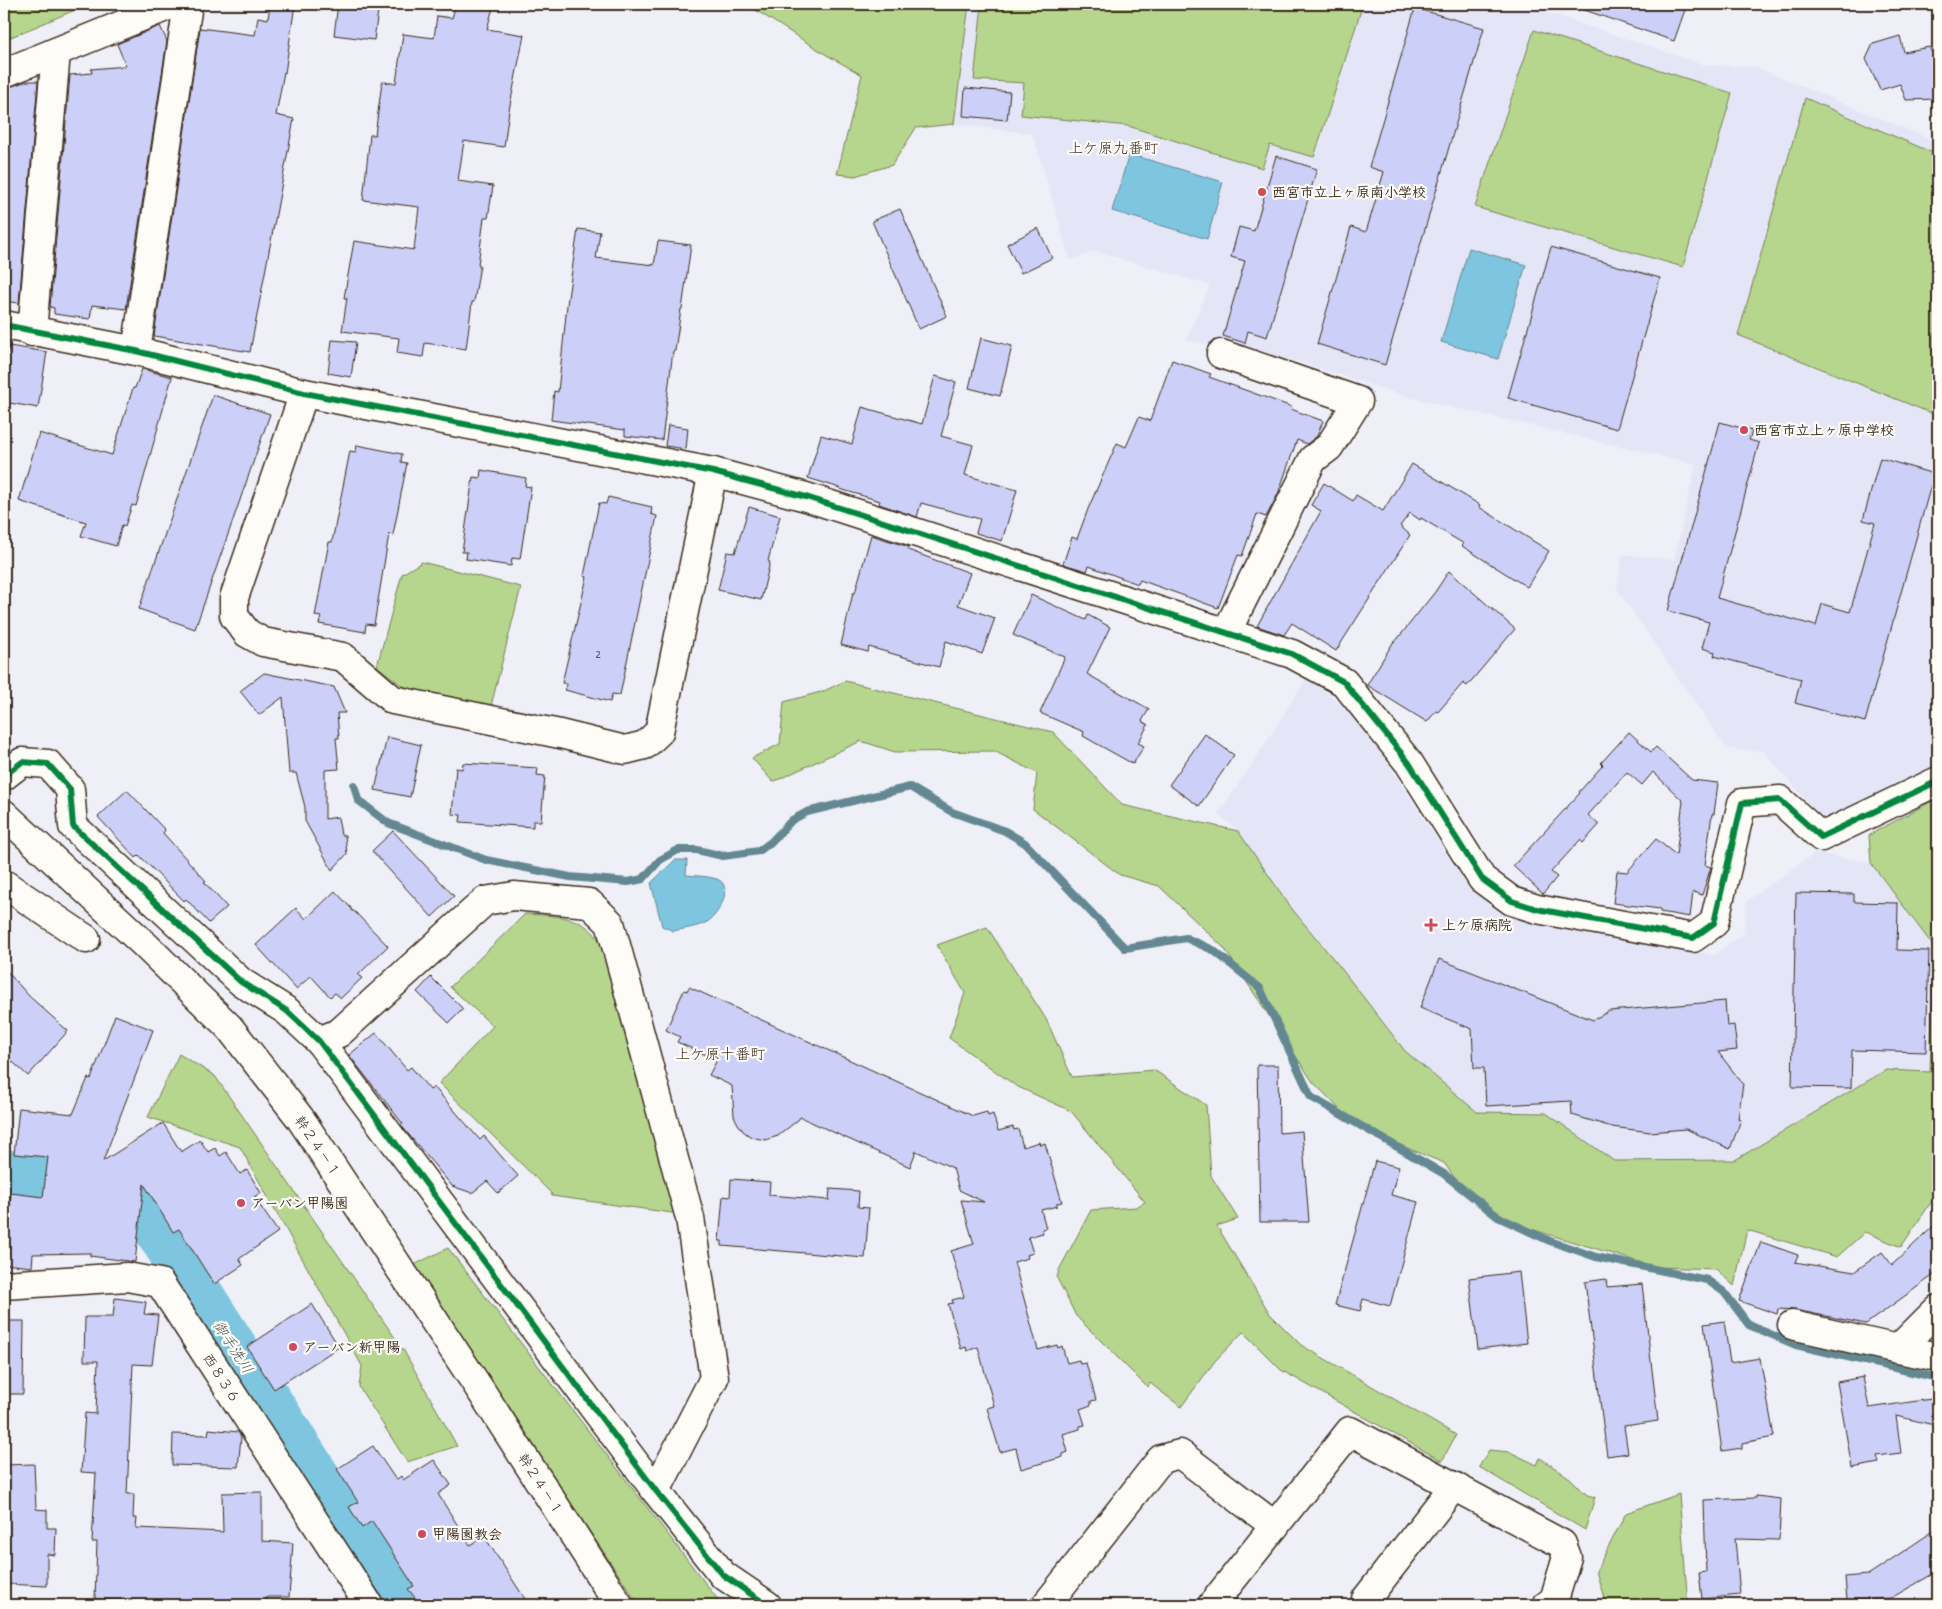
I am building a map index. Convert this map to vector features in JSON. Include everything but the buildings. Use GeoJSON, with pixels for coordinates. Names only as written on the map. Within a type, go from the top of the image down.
{"type":"FeatureCollection","features":[{"type":"Feature","properties":{"kind":"street"},"geometry":{"type":"LineString","coordinates":[[4,74],[173,4]]}},
{"type":"Feature","properties":{"kind":"street"},"geometry":{"type":"LineString","coordinates":[[136,351],[188,4]]}},
{"type":"Feature","properties":{"kind":"street"},"geometry":{"type":"LineString","coordinates":[[32,332],[56,52]]}},
{"type":"Feature","properties":{"kind":"street"},"geometry":{"type":"LineString","coordinates":[[4,325],[136,351],[304,392],[713,472],[806,497],[1292,654],[1344,682],[1409,763],[1482,879],[1512,900],[1537,909],[1693,938],[1714,923],[1742,803],[1780,800],[1821,837],[1938,781]]}},
{"type":"Feature","properties":{"kind":"street"},"geometry":{"type":"LineString","coordinates":[[1221,354],[1358,401],[1329,447],[1313,459],[1226,633]]}},
{"type":"Feature","properties":{"kind":"street"},"geometry":{"type":"LineString","coordinates":[[304,392],[234,598],[234,616],[247,633],[263,642],[343,657],[393,700],[552,732],[625,750],[645,745],[659,732],[713,472]]}},
{"type":"Feature","properties":{"kind":"street"},"geometry":{"type":"LineString","coordinates":[[4,776],[22,762],[48,764],[70,789],[73,826],[241,982],[287,1011],[319,1041],[656,1491],[723,1575],[767,1605]]}},
{"type":"Feature","properties":{"kind":"street","name":"幹２４－１"},"geometry":{"type":"LineString","coordinates":[[4,814],[144,944],[228,1027],[300,1118],[483,1394],[619,1605]]}},
{"type":"Feature","properties":{"kind":"street"},"geometry":{"type":"LineString","coordinates":[[4,884],[86,939]]}},
{"type":"Feature","properties":{"kind":"street"},"geometry":{"type":"LineString","coordinates":[[319,1041],[339,1033],[485,901],[514,896],[589,903],[610,923],[690,1218],[714,1378],[656,1491]]}},
{"type":"Feature","properties":{"kind":"street","name":"西８３６"},"geometry":{"type":"LineString","coordinates":[[4,1285],[127,1277],[160,1283],[369,1605]]}},
{"type":"Feature","properties":{"kind":"street"},"geometry":{"type":"LineString","coordinates":[[1898,1349],[1938,1309]]}},
{"type":"Feature","properties":{"kind":"street"},"geometry":{"type":"LineString","coordinates":[[1792,1325],[1938,1357]]}},
{"type":"Feature","properties":{"kind":"street"},"geometry":{"type":"LineString","coordinates":[[1212,1605],[1350,1431],[1562,1544],[1567,1557],[1554,1600],[1546,1605]]}},
{"type":"Feature","properties":{"kind":"street"},"geometry":{"type":"LineString","coordinates":[[1046,1605],[1161,1459],[1180,1454],[1275,1526]]}},
{"type":"Feature","properties":{"kind":"street"},"geometry":{"type":"LineString","coordinates":[[1366,1605],[1366,1599],[1454,1486]]}},
{"type":"Feature","properties":{"kind":"shaded area","name":"西宮市立上ヶ原中学校"},"geometry":{"type":"Polygon","coordinates":[[[969,4],[1522,4],[1705,65],[1755,67],[1938,142],[1938,766],[1834,819],[1820,816],[1763,751],[1727,749],[1617,589],[1623,554],[1674,560],[1696,464],[1405,396],[1297,361],[1186,340],[1210,285],[1095,251],[1070,260],[1033,134],[954,124],[969,4]]]}},
{"type":"Feature","properties":{"kind":"shaded area","name":"上ケ原病院"},"geometry":{"type":"Polygon","coordinates":[[[1307,677],[1359,718],[1466,885],[1515,917],[1714,955],[1744,933],[1747,901],[1815,853],[1871,863],[1934,947],[1930,1072],[1886,1070],[1735,1160],[1614,1161],[1546,1113],[1477,1112],[1405,1051],[1292,909],[1238,831],[1218,814],[1255,760],[1307,677]]]}},
{"type":"Feature","properties":{"kind":"green space"},"geometry":{"type":"Polygon","coordinates":[[[4,4],[89,4],[4,40],[4,4]]]}},
{"type":"Feature","properties":{"kind":"green space"},"geometry":{"type":"Polygon","coordinates":[[[746,4],[969,4],[954,124],[916,128],[892,165],[855,176],[837,174],[862,75],[746,4]]]}},
{"type":"Feature","properties":{"kind":"green space"},"geometry":{"type":"Polygon","coordinates":[[[982,4],[1363,4],[1314,157],[1270,145],[1262,168],[1128,126],[1021,115],[1024,83],[974,80],[982,4]]]}},
{"type":"Feature","properties":{"kind":"green space"},"geometry":{"type":"Polygon","coordinates":[[[1534,30],[1732,93],[1683,267],[1475,207],[1534,30]]]}},
{"type":"Feature","properties":{"kind":"green space"},"geometry":{"type":"Polygon","coordinates":[[[1805,98],[1938,155],[1938,416],[1738,335],[1805,98]]]}},
{"type":"Feature","properties":{"kind":"green space"},"geometry":{"type":"Polygon","coordinates":[[[422,562],[521,587],[491,706],[415,692],[400,684],[377,666],[402,574],[422,562]]]}},
{"type":"Feature","properties":{"kind":"green space"},"geometry":{"type":"Polygon","coordinates":[[[845,681],[1053,732],[1122,805],[1238,831],[1292,909],[1405,1051],[1477,1112],[1546,1113],[1614,1161],[1735,1160],[1886,1070],[1930,1072],[1934,947],[1871,863],[1869,835],[1938,798],[1938,1192],[1901,1247],[1865,1232],[1837,1257],[1747,1230],[1734,1286],[1716,1269],[1656,1267],[1521,1226],[1465,1192],[1444,1163],[1358,1128],[1313,1082],[1224,948],[1159,886],[1120,875],[1033,809],[1037,773],[994,751],[895,752],[861,741],[773,782],[752,758],[780,744],[784,702],[824,691],[845,681]]]}},
{"type":"Feature","properties":{"kind":"green space"},"geometry":{"type":"Polygon","coordinates":[[[525,914],[568,918],[587,927],[595,934],[601,944],[679,1214],[552,1196],[439,1083],[493,1026],[450,987],[525,914]]]}},
{"type":"Feature","properties":{"kind":"green space"},"geometry":{"type":"Polygon","coordinates":[[[987,927],[1046,1019],[1072,1077],[1154,1070],[1206,1105],[1211,1176],[1238,1219],[1217,1226],[1270,1314],[1301,1345],[1456,1435],[1442,1461],[1281,1370],[1243,1332],[1215,1361],[1181,1407],[1150,1383],[1147,1387],[1076,1316],[1057,1278],[1059,1270],[1091,1210],[1136,1207],[1145,1202],[1071,1111],[1016,1086],[949,1038],[965,993],[937,945],[987,927]]]}},
{"type":"Feature","properties":{"kind":"green space"},"geometry":{"type":"Polygon","coordinates":[[[179,1054],[215,1076],[404,1351],[457,1446],[407,1462],[359,1387],[362,1366],[240,1147],[148,1117],[179,1054]]]}},
{"type":"Feature","properties":{"kind":"green space"},"geometry":{"type":"Polygon","coordinates":[[[448,1248],[722,1605],[639,1605],[412,1266],[448,1248]]]}},
{"type":"Feature","properties":{"kind":"green space"},"geometry":{"type":"Polygon","coordinates":[[[1489,1450],[1510,1452],[1537,1465],[1540,1458],[1570,1478],[1587,1495],[1595,1497],[1585,1530],[1479,1467],[1489,1450]]]}},
{"type":"Feature","properties":{"kind":"green space"},"geometry":{"type":"Polygon","coordinates":[[[1679,1494],[1688,1605],[1606,1605],[1596,1571],[1626,1513],[1679,1494]]]}},
{"type":"Feature","properties":{"kind":"water"},"geometry":{"type":"Polygon","coordinates":[[[1129,154],[1223,182],[1207,239],[1112,211],[1129,154]]]}},
{"type":"Feature","properties":{"kind":"water"},"geometry":{"type":"Polygon","coordinates":[[[1469,248],[1526,265],[1498,359],[1441,342],[1469,248]]]}},
{"type":"Feature","properties":{"kind":"water"},"geometry":{"type":"Polygon","coordinates":[[[675,860],[687,860],[686,875],[717,879],[725,888],[725,894],[720,908],[707,922],[695,927],[673,931],[662,926],[651,883],[675,860]]]}},
{"type":"Feature","properties":{"kind":"waterway"},"geometry":{"type":"LineString","coordinates":[[354,785],[358,800],[388,823],[486,860],[570,877],[628,882],[643,879],[660,860],[678,850],[697,850],[723,856],[759,851],[771,842],[792,820],[807,812],[910,787],[952,812],[1005,831],[1025,843],[1125,948],[1186,938],[1213,950],[1260,988],[1311,1097],[1444,1174],[1498,1217],[1550,1241],[1596,1257],[1707,1280],[1724,1292],[1749,1325],[1796,1345],[1938,1378]]}},
{"type":"Feature","properties":{"kind":"waterway","name":"御手洗川"},"geometry":{"type":"LineString","coordinates":[[4,1173],[109,1189],[148,1214],[379,1575],[403,1605]]}},
{"type":"Feature","properties":{"kind":"cycle path"},"geometry":{"type":"LineString","coordinates":[[4,325],[136,351],[304,393],[713,472],[806,497],[1292,654],[1344,682],[1409,763],[1482,879],[1512,901],[1537,909],[1693,938],[1714,923],[1742,803],[1780,800],[1821,837],[1938,781]]}},
{"type":"Feature","properties":{"kind":"cycle path"},"geometry":{"type":"LineString","coordinates":[[4,776],[22,762],[48,764],[70,789],[73,826],[241,982],[287,1011],[319,1041],[656,1491],[723,1575],[767,1605]]}},
{"type":"Feature","properties":{"kind":"place","name":"西宮市立上ヶ原南小学校"},"geometry":{"type":"Point","coordinates":[1262,192]}},
{"type":"Feature","properties":{"kind":"place","name":"西宮市立上ヶ原中学校"},"geometry":{"type":"Point","coordinates":[1744,430]}},
{"type":"Feature","properties":{"kind":"place","name":"上ケ原病院"},"geometry":{"type":"Point","coordinates":[1431,925]}},
{"type":"Feature","properties":{"kind":"place","name":"アーバン甲陽園"},"geometry":{"type":"Point","coordinates":[241,1203]}},
{"type":"Feature","properties":{"kind":"place","name":"アーバン新甲陽"},"geometry":{"type":"Point","coordinates":[293,1347]}},
{"type":"Feature","properties":{"kind":"place","name":"甲陽園教会"},"geometry":{"type":"Point","coordinates":[422,1534]}},
{"type":"Feature","properties":{"kind":"district","name":"上ケ原九番町"},"geometry":{"type":"Point","coordinates":[1113,148]}},
{"type":"Feature","properties":{"kind":"district","name":"上ケ原十番町"},"geometry":{"type":"Point","coordinates":[720,1054]}}]}
